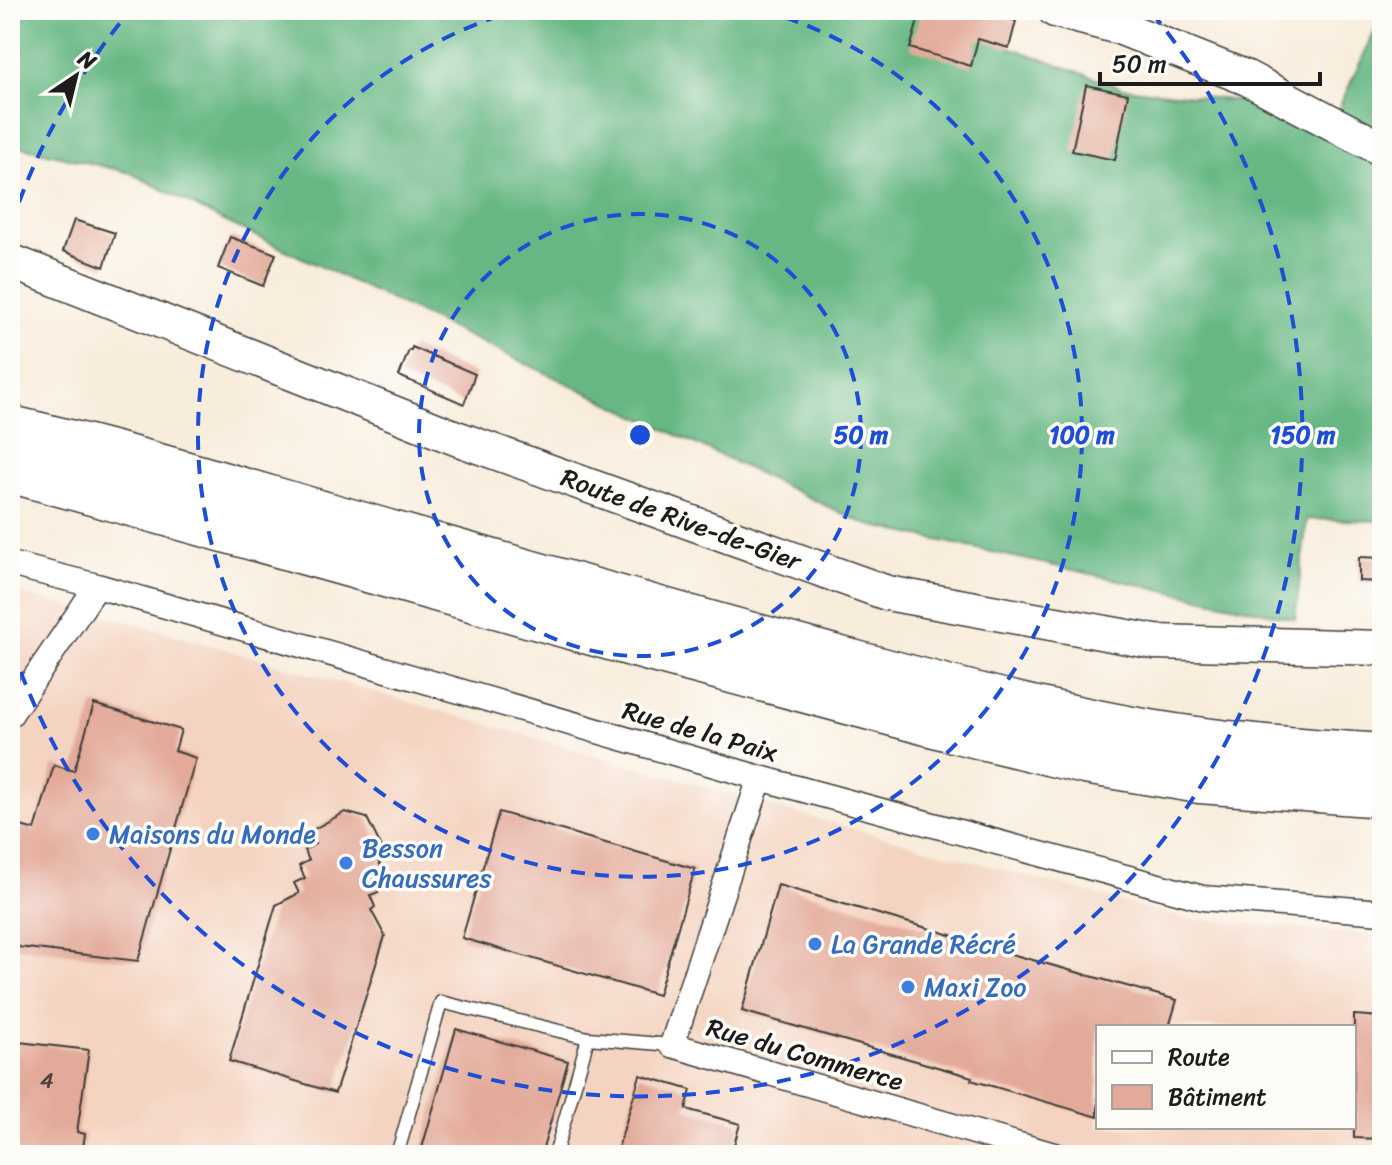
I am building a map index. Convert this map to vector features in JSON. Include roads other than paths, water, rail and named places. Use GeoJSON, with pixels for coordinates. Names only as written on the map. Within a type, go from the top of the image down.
{"type":"FeatureCollection","features":[{"type":"Feature","properties":{"kind":"highway"},"geometry":{"type":"LineString","coordinates":[[10,428],[207,480],[669,612],[964,692],[1083,720],[1151,732],[1318,752],[1382,756]]}},
{"type":"Feature","properties":{"kind":"highway"},"geometry":{"type":"LineString","coordinates":[[10,470],[657,651],[1085,762],[1200,781],[1382,795]]}},
{"type":"Feature","properties":{"kind":"main road"},"geometry":{"type":"LineString","coordinates":[[1055,10],[1119,27],[1247,78],[1382,149]]}},
{"type":"Feature","properties":{"kind":"main road","name":"Route de Rive-de-Gier"},"geometry":{"type":"LineString","coordinates":[[10,261],[456,438],[887,593],[1155,642],[1382,648]]}},
{"type":"Feature","properties":{"kind":"street","name":"Rue de la Paix"},"geometry":{"type":"LineString","coordinates":[[10,564],[97,586],[760,778],[1203,898],[1382,912]]}},
{"type":"Feature","properties":{"kind":"street"},"geometry":{"type":"LineString","coordinates":[[10,715],[97,586]]}},
{"type":"Feature","properties":{"kind":"street","name":"Rue du Commerce"},"geometry":{"type":"LineString","coordinates":[[760,778],[672,1045],[1054,1155]]}},
{"type":"Feature","properties":{"kind":"lane"},"geometry":{"type":"LineString","coordinates":[[397,1155],[441,1002],[588,1038],[672,1045]]}},
{"type":"Feature","properties":{"kind":"lane"},"geometry":{"type":"LineString","coordinates":[[555,1155],[588,1038]]}},
{"type":"Feature","properties":{"kind":"place","name":"Maisons du Monde"},"geometry":{"type":"Point","coordinates":[93,834]}},
{"type":"Feature","properties":{"kind":"place","name":"Besson Chaussures"},"geometry":{"type":"Point","coordinates":[346,863]}},
{"type":"Feature","properties":{"kind":"place","name":"La Grande Récré"},"geometry":{"type":"Point","coordinates":[815,944]}},
{"type":"Feature","properties":{"kind":"place","name":"Maxi Zoo"},"geometry":{"type":"Point","coordinates":[908,987]}}]}
